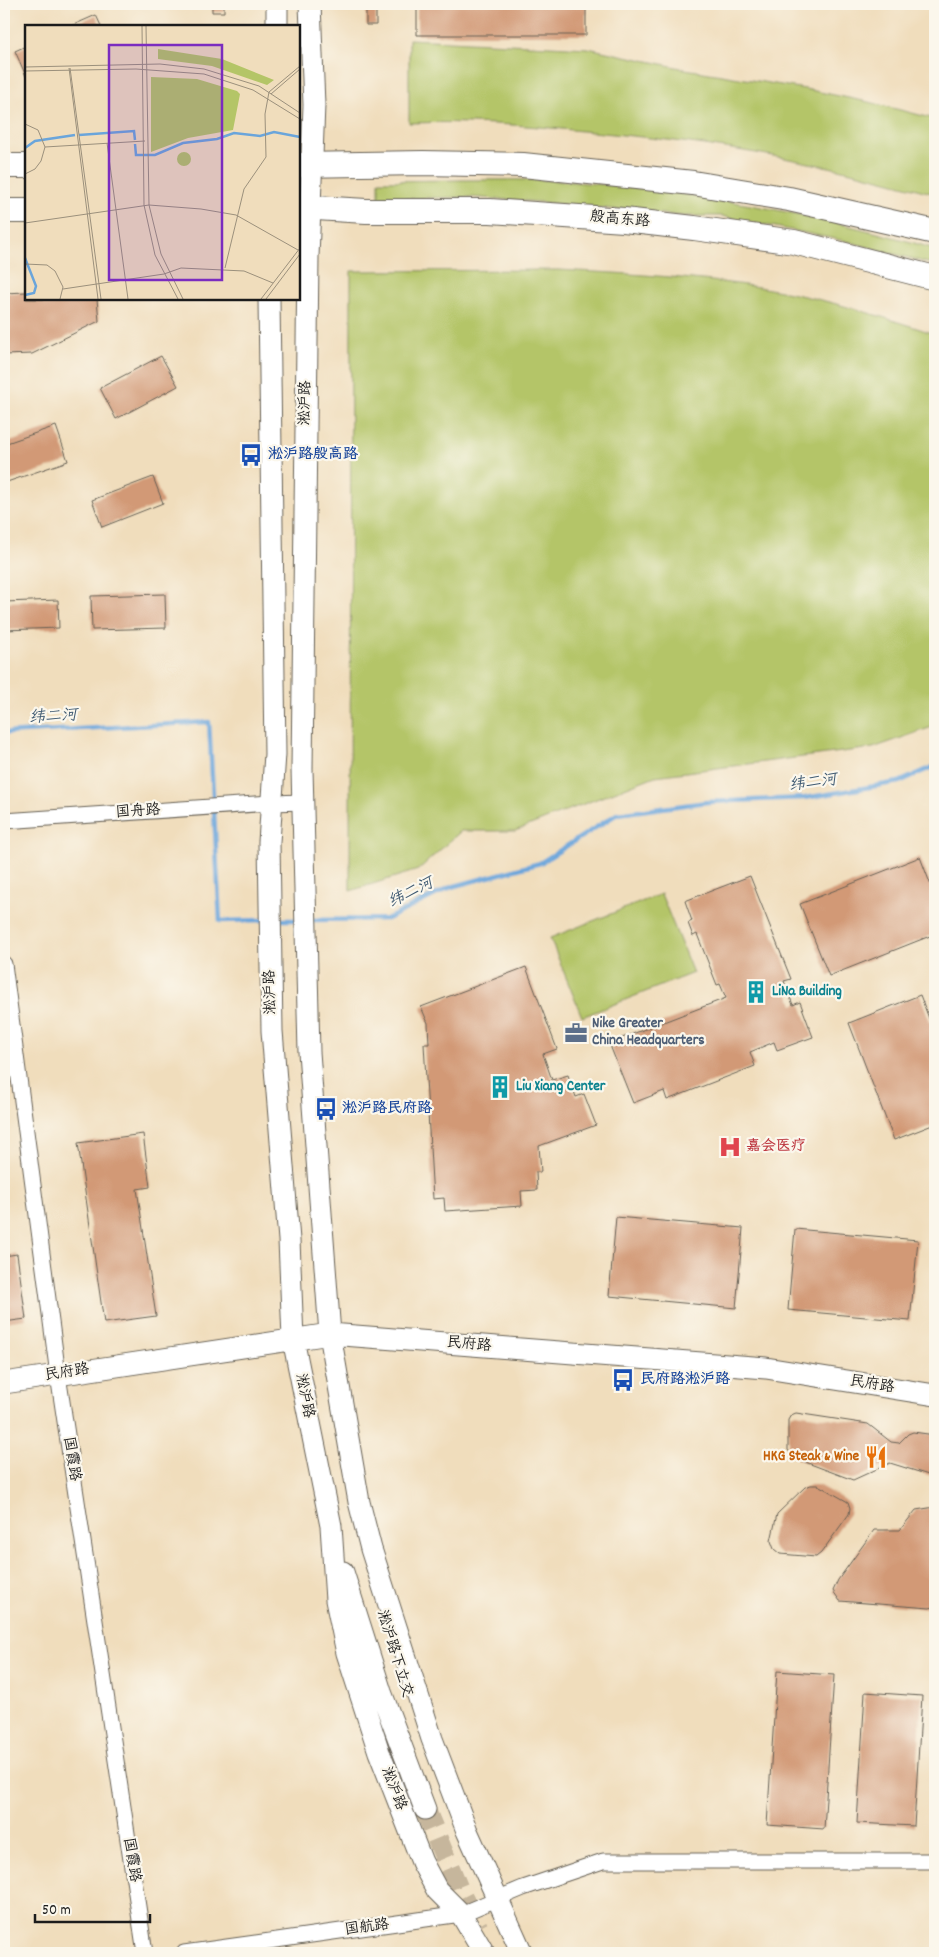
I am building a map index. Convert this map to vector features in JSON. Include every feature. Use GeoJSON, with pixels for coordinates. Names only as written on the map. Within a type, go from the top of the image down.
{"type":"FeatureCollection","features":[{"type":"Feature","properties":{"kind":"main road"},"geometry":{"type":"LineString","coordinates":[[277,4],[277,25]]}},
{"type":"Feature","properties":{"kind":"main road","name":"淞沪路"},"geometry":{"type":"LineString","coordinates":[[310,4],[314,105],[305,165],[304,207],[303,802],[309,1052],[330,1334],[359,1502],[371,1549],[432,1740],[467,1831],[522,1953]]}},
{"type":"Feature","properties":{"kind":"main road"},"geometry":{"type":"LineString","coordinates":[[305,165],[423,163],[523,165],[693,183],[790,199],[935,232]]}},
{"type":"Feature","properties":{"kind":"main road"},"geometry":{"type":"LineString","coordinates":[[4,166],[25,166]]}},
{"type":"Feature","properties":{"kind":"main road","name":"殷高东路"},"geometry":{"type":"LineString","coordinates":[[304,207],[366,211],[490,211],[624,220],[794,242],[935,278]]}},
{"type":"Feature","properties":{"kind":"main road"},"geometry":{"type":"LineString","coordinates":[[4,211],[25,211]]}},
{"type":"Feature","properties":{"kind":"main road","name":"淞沪路"},"geometry":{"type":"LineString","coordinates":[[269,300],[275,754],[269,842],[272,1031],[289,1240],[293,1339],[332,1526],[336,1600],[347,1653],[379,1752],[422,1862],[437,1890],[461,1914],[484,1953]]}},
{"type":"Feature","properties":{"kind":"main road","name":"民府路"},"geometry":{"type":"LineString","coordinates":[[4,1383],[330,1334],[766,1368],[935,1394]]}},
{"type":"Feature","properties":{"kind":"main road","name":"淞沪路下立交"},"geometry":{"type":"LineString","coordinates":[[359,1502],[371,1576],[393,1654],[417,1725],[446,1801]]}},
{"type":"Feature","properties":{"kind":"main road","name":"淞沪路下立交"},"geometry":{"type":"LineString","coordinates":[[332,1526],[348,1592],[401,1749],[425,1809]]}},
{"type":"Feature","properties":{"kind":"street"},"geometry":{"type":"LineString","coordinates":[[271,803],[303,802]]}},
{"type":"Feature","properties":{"kind":"street","name":"国舟路"},"geometry":{"type":"LineString","coordinates":[[4,821],[271,803]]}},
{"type":"Feature","properties":{"kind":"street","name":"国霞路"},"geometry":{"type":"LineString","coordinates":[[4,964],[58,1375],[145,1953]]}},
{"type":"Feature","properties":{"kind":"street","name":"国航路"},"geometry":{"type":"LineString","coordinates":[[184,1953],[461,1914],[603,1861],[935,1861]]}},
{"type":"Feature","properties":{"kind":"green space"},"geometry":{"type":"Polygon","coordinates":[[[409,39],[588,48],[685,69],[805,89],[873,103],[935,119],[935,194],[829,167],[757,153],[670,140],[517,125],[409,123],[409,39]]]}},
{"type":"Feature","properties":{"kind":"green space"},"geometry":{"type":"Polygon","coordinates":[[[549,180],[656,190],[797,214],[843,224],[935,249],[935,265],[850,242],[721,216],[683,216],[468,197],[379,199],[379,181],[549,180]]]}},
{"type":"Feature","properties":{"kind":"green space"},"geometry":{"type":"Polygon","coordinates":[[[558,270],[708,281],[781,291],[834,303],[935,334],[935,726],[873,748],[655,776],[515,831],[461,831],[418,870],[350,891],[351,271],[558,270]]]}},
{"type":"Feature","properties":{"kind":"green space"},"geometry":{"type":"Polygon","coordinates":[[[661,894],[693,973],[582,1017],[550,938],[661,894]]]}},
{"type":"Feature","properties":{"kind":"building"},"geometry":{"type":"Polygon","coordinates":[[[212,4],[224,4],[224,12],[212,12],[212,4]]]}},
{"type":"Feature","properties":{"kind":"building"},"geometry":{"type":"Polygon","coordinates":[[[366,4],[376,4],[376,25],[366,25],[366,4]]]}},
{"type":"Feature","properties":{"kind":"building"},"geometry":{"type":"Polygon","coordinates":[[[417,4],[586,4],[586,35],[417,35],[417,4]]]}},
{"type":"Feature","properties":{"kind":"building"},"geometry":{"type":"Polygon","coordinates":[[[96,15],[101,25],[73,25],[96,15]]]}},
{"type":"Feature","properties":{"kind":"building"},"geometry":{"type":"Polygon","coordinates":[[[25,46],[25,74],[15,51],[25,46]]]}},
{"type":"Feature","properties":{"kind":"building"},"geometry":{"type":"Polygon","coordinates":[[[25,292],[25,300],[97,300],[99,321],[32,354],[4,355],[4,293],[25,292]]]}},
{"type":"Feature","properties":{"kind":"building"},"geometry":{"type":"Polygon","coordinates":[[[161,356],[178,386],[116,419],[100,388],[161,356]]]}},
{"type":"Feature","properties":{"kind":"building"},"geometry":{"type":"Polygon","coordinates":[[[56,426],[68,461],[4,483],[4,444],[56,426]]]}},
{"type":"Feature","properties":{"kind":"building"},"geometry":{"type":"Polygon","coordinates":[[[153,477],[163,503],[102,527],[92,500],[153,477]]]}},
{"type":"Feature","properties":{"kind":"building"},"geometry":{"type":"Polygon","coordinates":[[[165,594],[166,628],[92,630],[91,596],[165,594]]]}},
{"type":"Feature","properties":{"kind":"building"},"geometry":{"type":"Polygon","coordinates":[[[58,600],[59,628],[4,630],[4,602],[58,600]]]}},
{"type":"Feature","properties":{"kind":"building"},"geometry":{"type":"Polygon","coordinates":[[[920,857],[935,896],[935,934],[829,976],[800,904],[920,857]]]}},
{"type":"Feature","properties":{"kind":"building","name":"LiNa Building"},"geometry":{"type":"Polygon","coordinates":[[[750,876],[791,979],[784,981],[793,1005],[800,1002],[813,1037],[777,1050],[774,1042],[750,1052],[755,1066],[667,1100],[664,1091],[633,1103],[609,1043],[726,998],[720,984],[717,985],[697,934],[693,936],[688,923],[692,921],[685,901],[750,876]]]}},
{"type":"Feature","properties":{"kind":"building","name":"Liu Xiang Center"},"geometry":{"type":"Polygon","coordinates":[[[526,967],[557,1049],[543,1054],[552,1080],[568,1075],[576,1097],[584,1094],[596,1125],[539,1146],[541,1172],[536,1172],[537,1190],[521,1191],[522,1206],[445,1211],[444,1198],[433,1199],[424,1044],[429,1044],[428,1023],[421,1007],[526,967]]]}},
{"type":"Feature","properties":{"kind":"building"},"geometry":{"type":"Polygon","coordinates":[[[920,995],[935,1034],[935,1124],[894,1140],[849,1023],[920,995]]]}},
{"type":"Feature","properties":{"kind":"building"},"geometry":{"type":"Polygon","coordinates":[[[143,1134],[150,1187],[137,1189],[156,1316],[104,1323],[78,1143],[143,1134]]]}},
{"type":"Feature","properties":{"kind":"building"},"geometry":{"type":"Polygon","coordinates":[[[616,1217],[743,1228],[736,1308],[609,1296],[616,1217]]]}},
{"type":"Feature","properties":{"kind":"building"},"geometry":{"type":"Polygon","coordinates":[[[795,1229],[918,1240],[910,1321],[788,1310],[795,1229]]]}},
{"type":"Feature","properties":{"kind":"building"},"geometry":{"type":"Polygon","coordinates":[[[17,1254],[26,1319],[4,1322],[4,1256],[17,1254]]]}},
{"type":"Feature","properties":{"kind":"building"},"geometry":{"type":"Polygon","coordinates":[[[796,1413],[868,1424],[891,1442],[899,1443],[908,1434],[913,1432],[935,1435],[935,1477],[890,1463],[853,1480],[797,1459],[788,1450],[788,1420],[791,1415],[796,1413]]]}},
{"type":"Feature","properties":{"kind":"building"},"geometry":{"type":"Polygon","coordinates":[[[818,1485],[848,1502],[849,1514],[821,1553],[816,1557],[780,1554],[774,1549],[771,1541],[777,1514],[805,1487],[818,1485]]]}},
{"type":"Feature","properties":{"kind":"building"},"geometry":{"type":"Polygon","coordinates":[[[935,1507],[935,1606],[930,1608],[840,1601],[833,1591],[838,1580],[874,1530],[900,1530],[916,1510],[935,1507]]]}},
{"type":"Feature","properties":{"kind":"building"},"geometry":{"type":"Polygon","coordinates":[[[777,1671],[834,1675],[824,1829],[767,1825],[777,1671]]]}},
{"type":"Feature","properties":{"kind":"building"},"geometry":{"type":"Polygon","coordinates":[[[865,1692],[922,1696],[914,1826],[857,1823],[865,1692]]]}},
{"type":"Feature","properties":{"kind":"waterway","name":"纬二河"},"geometry":{"type":"LineString","coordinates":[[4,733],[209,722],[220,921],[264,920]]}},
{"type":"Feature","properties":{"kind":"waterway","name":"纬二河"},"geometry":{"type":"LineString","coordinates":[[311,920],[387,919],[451,887],[540,863],[617,814],[707,802],[805,798],[899,782],[935,766]]}},
{"type":"Feature","properties":{"kind":"waterway","name":"纬二河"},"geometry":{"type":"LineString","coordinates":[[276,920],[301,920]]}},
{"type":"Feature","properties":{"kind":"tunnel"},"geometry":{"type":"LineString","coordinates":[[425,1809],[460,1893],[478,1928]]}},
{"type":"Feature","properties":{"kind":"place","name":"淞沪路殷高路"},"geometry":{"type":"Point","coordinates":[251,455]}},
{"type":"Feature","properties":{"kind":"place","name":"LiNa Building"},"geometry":{"type":"Point","coordinates":[756,992]}},
{"type":"Feature","properties":{"kind":"place","name":"Nike Greater China Headquarters"},"geometry":{"type":"Point","coordinates":[576,1033]}},
{"type":"Feature","properties":{"kind":"place","name":"Liu Xiang Center"},"geometry":{"type":"Point","coordinates":[500,1087]}},
{"type":"Feature","properties":{"kind":"place","name":"淞沪路民府路"},"geometry":{"type":"Point","coordinates":[326,1109]}},
{"type":"Feature","properties":{"kind":"place","name":"嘉会医疗"},"geometry":{"type":"Point","coordinates":[730,1147]}},
{"type":"Feature","properties":{"kind":"place","name":"民府路淞沪路"},"geometry":{"type":"Point","coordinates":[623,1380]}},
{"type":"Feature","properties":{"kind":"place","name":"HKG Steak & Wine"},"geometry":{"type":"Point","coordinates":[876,1457]}}]}
